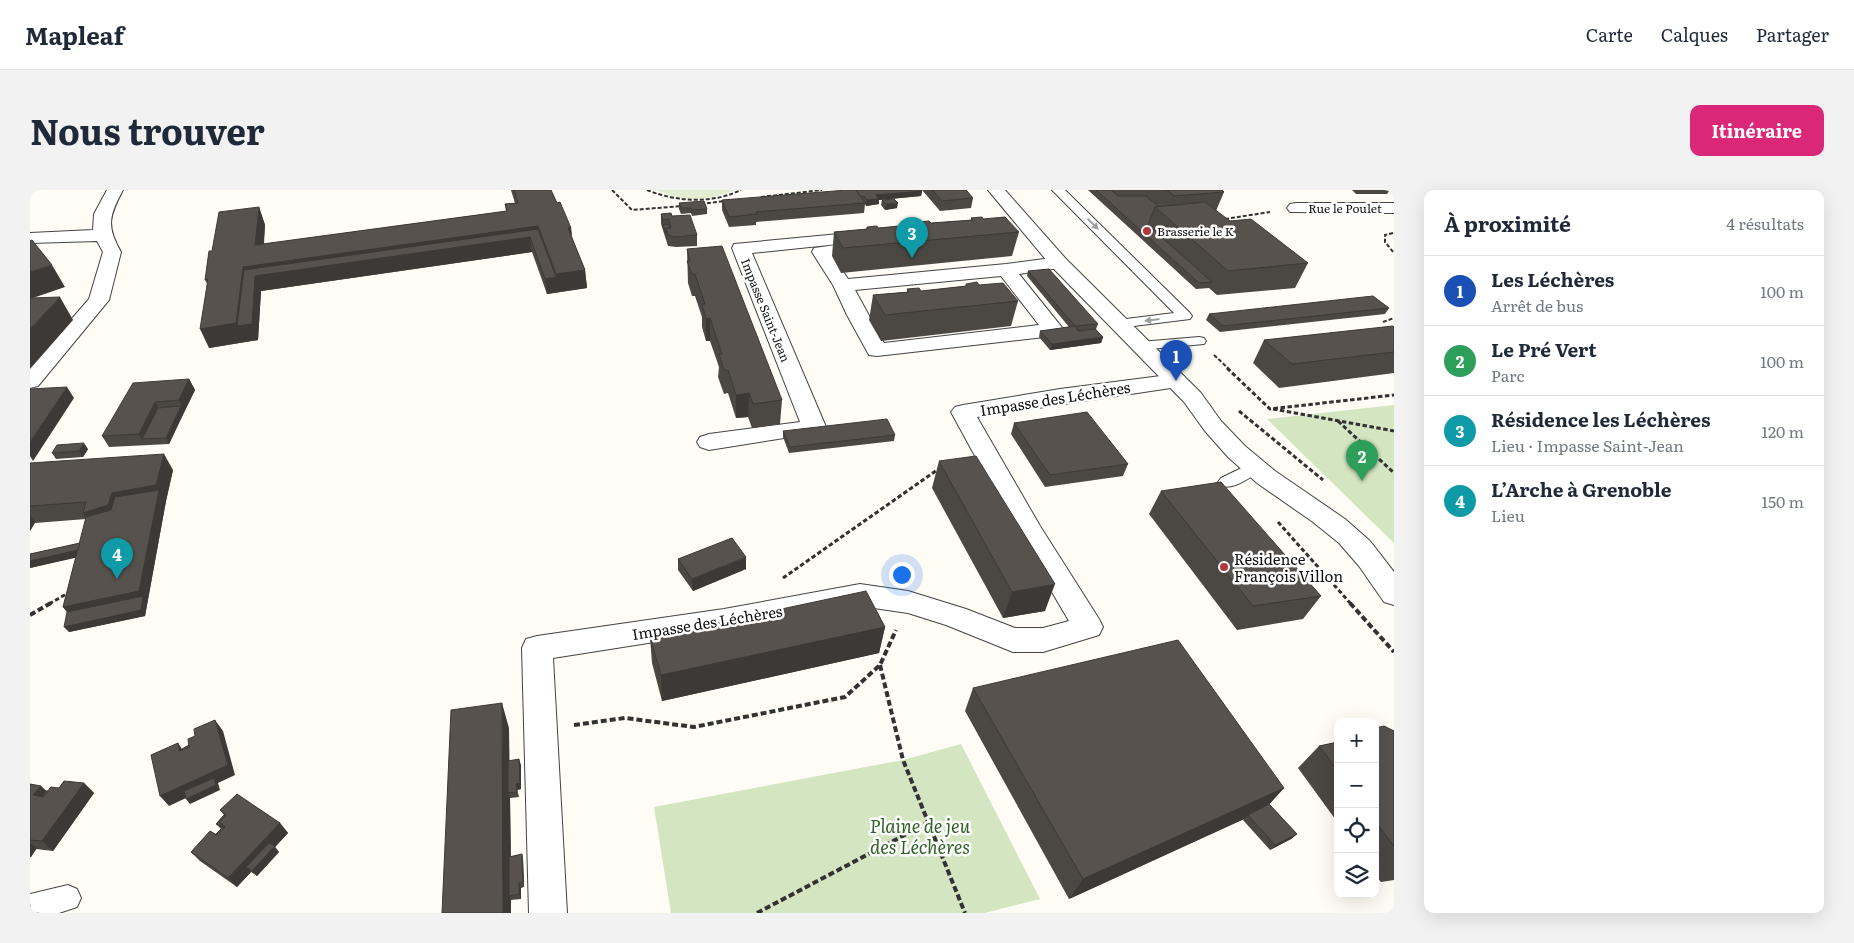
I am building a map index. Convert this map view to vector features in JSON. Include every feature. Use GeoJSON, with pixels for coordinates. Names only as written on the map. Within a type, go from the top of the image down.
{"type":"FeatureCollection","features":[{"type":"Feature","properties":{"kind":"street"},"geometry":{"type":"LineString","coordinates":[[30,381],[99,300],[112,252],[102,235],[102,216],[115,190]]}},
{"type":"Feature","properties":{"kind":"street"},"geometry":{"type":"LineString","coordinates":[[996,190],[1018,229],[1059,263],[1176,380],[1226,441],[1254,468],[1328,520],[1359,547],[1394,594]]}},
{"type":"Feature","properties":{"kind":"street","name":"Rue le Poulet"},"geometry":{"type":"LineString","coordinates":[[1296,208],[1394,208]]}},
{"type":"Feature","properties":{"kind":"street"},"geometry":{"type":"LineString","coordinates":[[30,238],[102,235]]}},
{"type":"Feature","properties":{"kind":"street","name":"Impasse Saint-Jean"},"geometry":{"type":"LineString","coordinates":[[709,442],[814,427],[741,248],[887,241],[821,252],[843,284],[857,315],[877,350],[1054,330],[1006,270]]}},
{"type":"Feature","properties":{"kind":"street"},"geometry":{"type":"LineString","coordinates":[[843,284],[1006,270],[1059,263]]}},
{"type":"Feature","properties":{"kind":"street","name":"Impasse des Léchères"},"geometry":{"type":"LineString","coordinates":[[548,913],[537,648],[724,620],[860,595],[908,602],[956,617],[1013,640],[1043,640],[1088,627],[1029,531],[963,412],[1176,380]]}},
{"type":"Feature","properties":{"kind":"lane"},"geometry":{"type":"LineString","coordinates":[[1058,190],[1184,316],[1118,324]]}},
{"type":"Feature","properties":{"kind":"lane"},"geometry":{"type":"LineString","coordinates":[[1140,346],[1199,341]]}},
{"type":"Feature","properties":{"kind":"lane"},"geometry":{"type":"LineString","coordinates":[[1227,482],[1254,468]]}},
{"type":"Feature","properties":{"kind":"lane"},"geometry":{"type":"LineString","coordinates":[[30,907],[68,898]]}},
{"type":"Feature","properties":{"kind":"path"},"geometry":{"type":"LineString","coordinates":[[612,190],[632,210],[689,205]]}},
{"type":"Feature","properties":{"kind":"path"},"geometry":{"type":"LineString","coordinates":[[648,190],[657,195],[684,200],[716,198],[734,194],[741,190]]}},
{"type":"Feature","properties":{"kind":"path"},"geometry":{"type":"LineString","coordinates":[[758,197],[822,190]]}},
{"type":"Feature","properties":{"kind":"path"},"geometry":{"type":"LineString","coordinates":[[699,204],[728,200]]}},
{"type":"Feature","properties":{"kind":"path"},"geometry":{"type":"LineString","coordinates":[[1218,220],[1296,208]]}},
{"type":"Feature","properties":{"kind":"path"},"geometry":{"type":"LineString","coordinates":[[1394,233],[1385,235],[1385,242],[1394,253]]}},
{"type":"Feature","properties":{"kind":"path"},"geometry":{"type":"LineString","coordinates":[[1383,322],[1394,318]]}},
{"type":"Feature","properties":{"kind":"path"},"geometry":{"type":"LineString","coordinates":[[1199,341],[1270,409],[1394,431]]}},
{"type":"Feature","properties":{"kind":"path"},"geometry":{"type":"LineString","coordinates":[[1270,409],[1394,395]]}},
{"type":"Feature","properties":{"kind":"path"},"geometry":{"type":"LineString","coordinates":[[1237,409],[1326,483]]}},
{"type":"Feature","properties":{"kind":"path"},"geometry":{"type":"LineString","coordinates":[[1337,421],[1394,473]]}},
{"type":"Feature","properties":{"kind":"path"},"geometry":{"type":"LineString","coordinates":[[781,580],[968,448],[980,442]]}},
{"type":"Feature","properties":{"kind":"path"},"geometry":{"type":"LineString","coordinates":[[1275,519],[1394,652]]}},
{"type":"Feature","properties":{"kind":"path"},"geometry":{"type":"LineString","coordinates":[[30,615],[68,592]]}},
{"type":"Feature","properties":{"kind":"path"},"geometry":{"type":"LineString","coordinates":[[541,730],[625,718],[694,728],[845,697],[880,666],[908,602]]}},
{"type":"Feature","properties":{"kind":"path"},"geometry":{"type":"LineString","coordinates":[[880,666],[903,760],[965,913]]}},
{"type":"Feature","properties":{"kind":"path"},"geometry":{"type":"LineString","coordinates":[[757,913],[929,822]]}},
{"type":"Feature","properties":{"kind":"green space"},"geometry":{"type":"Polygon","coordinates":[[[657,190],[735,190],[705,198],[686,199],[657,190]]]}},
{"type":"Feature","properties":{"kind":"green space"},"geometry":{"type":"Polygon","coordinates":[[[1394,405],[1394,543],[1267,419],[1394,405]]]}},
{"type":"Feature","properties":{"kind":"green space","name":"Plaine de jeu des Léchères"},"geometry":{"type":"Polygon","coordinates":[[[961,744],[1040,899],[985,913],[671,913],[654,807],[903,760],[961,744]]]}},
{"type":"Feature","properties":{"kind":"building"},"geometry":{"type":"Polygon","coordinates":[[[514,190],[551,190],[557,203],[560,202],[585,270],[556,274],[538,226],[243,267],[236,323],[200,329],[208,279],[205,280],[209,251],[212,251],[219,212],[259,207],[255,245],[507,211],[505,204],[518,203],[514,190]]]}},
{"type":"Feature","properties":{"kind":"building"},"geometry":{"type":"Polygon","coordinates":[[[856,190],[865,203],[756,212],[757,214],[729,217],[722,200],[856,190]]]}},
{"type":"Feature","properties":{"kind":"building"},"geometry":{"type":"Polygon","coordinates":[[[856,190],[922,191],[876,195],[879,199],[867,200],[864,196],[861,197],[856,190]]]}},
{"type":"Feature","properties":{"kind":"building"},"geometry":{"type":"Polygon","coordinates":[[[932,190],[966,190],[973,198],[942,201],[932,190]]]}},
{"type":"Feature","properties":{"kind":"building"},"geometry":{"type":"Polygon","coordinates":[[[1096,190],[1111,190],[1118,196],[1146,196],[1159,207],[1155,207],[1148,225],[1212,282],[1199,283],[1096,190]]]}},
{"type":"Feature","properties":{"kind":"building"},"geometry":{"type":"Polygon","coordinates":[[[1167,190],[1222,190],[1224,192],[1174,196],[1167,190]]]}},
{"type":"Feature","properties":{"kind":"building"},"geometry":{"type":"Polygon","coordinates":[[[894,199],[898,203],[886,204],[882,200],[894,199]]]}},
{"type":"Feature","properties":{"kind":"building"},"geometry":{"type":"Polygon","coordinates":[[[704,201],[707,209],[692,210],[691,208],[681,208],[679,203],[704,201]]]}},
{"type":"Feature","properties":{"kind":"building"},"geometry":{"type":"Polygon","coordinates":[[[1205,202],[1230,221],[1251,219],[1308,263],[1228,271],[1155,207],[1205,202]]]}},
{"type":"Feature","properties":{"kind":"building"},"geometry":{"type":"Polygon","coordinates":[[[671,213],[672,216],[690,215],[697,235],[675,237],[668,235],[666,228],[671,228],[669,219],[663,220],[661,214],[671,213]]]}},
{"type":"Feature","properties":{"kind":"building"},"geometry":{"type":"Polygon","coordinates":[[[982,217],[983,219],[1005,217],[1019,232],[843,248],[834,232],[868,229],[867,227],[877,226],[878,228],[921,224],[919,222],[929,221],[931,223],[973,220],[971,218],[982,217]]]}},
{"type":"Feature","properties":{"kind":"building"},"geometry":{"type":"Polygon","coordinates":[[[669,224],[670,228],[666,228],[666,233],[663,225],[669,224]]]}},
{"type":"Feature","properties":{"kind":"building"},"geometry":{"type":"Polygon","coordinates":[[[538,229],[556,277],[545,279],[530,237],[255,276],[252,324],[237,326],[244,270],[538,229]]]}},
{"type":"Feature","properties":{"kind":"building"},"geometry":{"type":"Polygon","coordinates":[[[32,240],[52,265],[30,272],[30,241],[32,240]]]}},
{"type":"Feature","properties":{"kind":"building"},"geometry":{"type":"Polygon","coordinates":[[[722,246],[782,400],[753,404],[749,393],[736,395],[728,370],[724,370],[719,354],[722,354],[710,318],[706,319],[702,304],[705,304],[695,274],[692,274],[687,261],[690,261],[687,249],[722,246]]]}},
{"type":"Feature","properties":{"kind":"building"},"geometry":{"type":"Polygon","coordinates":[[[1049,269],[1098,324],[1075,326],[1028,271],[1049,269]]]}},
{"type":"Feature","properties":{"kind":"building"},"geometry":{"type":"Polygon","coordinates":[[[977,282],[979,285],[1003,283],[1018,301],[885,315],[873,295],[909,292],[907,289],[919,288],[921,291],[967,286],[966,284],[977,282]]]}},
{"type":"Feature","properties":{"kind":"building"},"geometry":{"type":"Polygon","coordinates":[[[1373,296],[1389,308],[1223,326],[1209,314],[1373,296]]]}},
{"type":"Feature","properties":{"kind":"building"},"geometry":{"type":"Polygon","coordinates":[[[60,297],[30,329],[30,298],[60,297]]]}},
{"type":"Feature","properties":{"kind":"building"},"geometry":{"type":"Polygon","coordinates":[[[1075,326],[1078,331],[1095,329],[1103,337],[1052,344],[1040,331],[1075,326]]]}},
{"type":"Feature","properties":{"kind":"building"},"geometry":{"type":"Polygon","coordinates":[[[1393,326],[1394,352],[1292,364],[1264,340],[1393,326]]]}},
{"type":"Feature","properties":{"kind":"building"},"geometry":{"type":"Polygon","coordinates":[[[189,379],[179,400],[155,402],[139,434],[102,436],[133,383],[189,379]]]}},
{"type":"Feature","properties":{"kind":"building"},"geometry":{"type":"Polygon","coordinates":[[[67,387],[30,442],[30,389],[67,387]]]}},
{"type":"Feature","properties":{"kind":"building"},"geometry":{"type":"Polygon","coordinates":[[[181,406],[166,438],[142,439],[158,408],[181,406]]]}},
{"type":"Feature","properties":{"kind":"building"},"geometry":{"type":"Polygon","coordinates":[[[1087,412],[1128,464],[1050,475],[1014,423],[1087,412]]]}},
{"type":"Feature","properties":{"kind":"building"},"geometry":{"type":"Polygon","coordinates":[[[887,419],[895,435],[790,447],[783,431],[887,419]]]}},
{"type":"Feature","properties":{"kind":"building"},"geometry":{"type":"Polygon","coordinates":[[[84,443],[79,451],[52,453],[57,445],[84,443]]]}},
{"type":"Feature","properties":{"kind":"building"},"geometry":{"type":"Polygon","coordinates":[[[164,454],[156,485],[112,493],[108,505],[83,513],[86,502],[30,506],[30,463],[164,454]]]}},
{"type":"Feature","properties":{"kind":"building"},"geometry":{"type":"Polygon","coordinates":[[[976,456],[1055,584],[1012,592],[939,461],[976,456]]]}},
{"type":"Feature","properties":{"kind":"building"},"geometry":{"type":"Polygon","coordinates":[[[1221,482],[1321,596],[1253,606],[1161,491],[1221,482]]]}},
{"type":"Feature","properties":{"kind":"building"},"geometry":{"type":"Polygon","coordinates":[[[159,490],[139,591],[63,607],[86,517],[111,510],[115,497],[159,490]]]}},
{"type":"Feature","properties":{"kind":"building"},"geometry":{"type":"Polygon","coordinates":[[[732,538],[746,557],[692,579],[678,559],[732,538]]]}},
{"type":"Feature","properties":{"kind":"building"},"geometry":{"type":"Polygon","coordinates":[[[80,543],[78,550],[30,561],[30,554],[80,543]]]}},
{"type":"Feature","properties":{"kind":"building"},"geometry":{"type":"Polygon","coordinates":[[[866,591],[885,627],[661,675],[650,637],[866,591]]]}},
{"type":"Feature","properties":{"kind":"building"},"geometry":{"type":"Polygon","coordinates":[[[143,596],[141,610],[64,627],[67,612],[143,596]]]}},
{"type":"Feature","properties":{"kind":"building"},"geometry":{"type":"Polygon","coordinates":[[[1178,640],[1284,788],[1083,879],[973,688],[1178,640]]]}},
{"type":"Feature","properties":{"kind":"building"},"geometry":{"type":"Polygon","coordinates":[[[502,703],[503,913],[442,913],[451,710],[502,703]]]}},
{"type":"Feature","properties":{"kind":"building"},"geometry":{"type":"Polygon","coordinates":[[[215,720],[228,765],[160,796],[151,755],[178,743],[179,751],[189,747],[188,739],[195,736],[194,729],[215,720]]]}},
{"type":"Feature","properties":{"kind":"building"},"geometry":{"type":"Polygon","coordinates":[[[1384,726],[1394,731],[1394,846],[1379,826],[1379,727],[1384,726]]]}},
{"type":"Feature","properties":{"kind":"building"},"geometry":{"type":"Polygon","coordinates":[[[1334,743],[1334,766],[1319,746],[1334,743]]]}},
{"type":"Feature","properties":{"kind":"building"},"geometry":{"type":"Polygon","coordinates":[[[519,759],[520,783],[516,784],[517,792],[508,793],[508,761],[519,759]]]}},
{"type":"Feature","properties":{"kind":"building"},"geometry":{"type":"Polygon","coordinates":[[[214,778],[216,785],[186,799],[184,791],[214,778]]]}},
{"type":"Feature","properties":{"kind":"building"},"geometry":{"type":"Polygon","coordinates":[[[64,781],[84,783],[42,841],[30,840],[30,784],[41,786],[33,795],[43,797],[51,787],[59,788],[64,781]]]}},
{"type":"Feature","properties":{"kind":"building"},"geometry":{"type":"Polygon","coordinates":[[[237,794],[280,823],[228,878],[191,852],[210,831],[217,835],[225,827],[219,822],[226,815],[220,810],[237,794]]]}},
{"type":"Feature","properties":{"kind":"building"},"geometry":{"type":"Polygon","coordinates":[[[1269,804],[1297,834],[1275,845],[1248,815],[1269,804]]]}},
{"type":"Feature","properties":{"kind":"building"},"geometry":{"type":"Polygon","coordinates":[[[224,815],[219,822],[223,827],[216,824],[224,815]]]}},
{"type":"Feature","properties":{"kind":"building"},"geometry":{"type":"Polygon","coordinates":[[[269,843],[275,846],[252,871],[246,867],[269,843]]]}},
{"type":"Feature","properties":{"kind":"building"},"geometry":{"type":"Polygon","coordinates":[[[522,854],[523,882],[519,883],[519,894],[509,896],[509,857],[522,854]]]}},
{"type":"Feature","properties":{"kind":"place","name":"Brasserie le K"},"geometry":{"type":"Point","coordinates":[1147,231]}},
{"type":"Feature","properties":{"kind":"place","name":"Résidence les Léchères"},"geometry":{"type":"Point","coordinates":[912,258]}},
{"type":"Feature","properties":{"kind":"place","name":"Les Léchères"},"geometry":{"type":"Point","coordinates":[1176,381]}},
{"type":"Feature","properties":{"kind":"place","name":"Le Pré Vert"},"geometry":{"type":"Point","coordinates":[1362,481]}},
{"type":"Feature","properties":{"kind":"place","name":"Résidence François Villon"},"geometry":{"type":"Point","coordinates":[1224,567]}},
{"type":"Feature","properties":{"kind":"place","name":"L’Arche à Grenoble"},"geometry":{"type":"Point","coordinates":[117,579]}}]}
